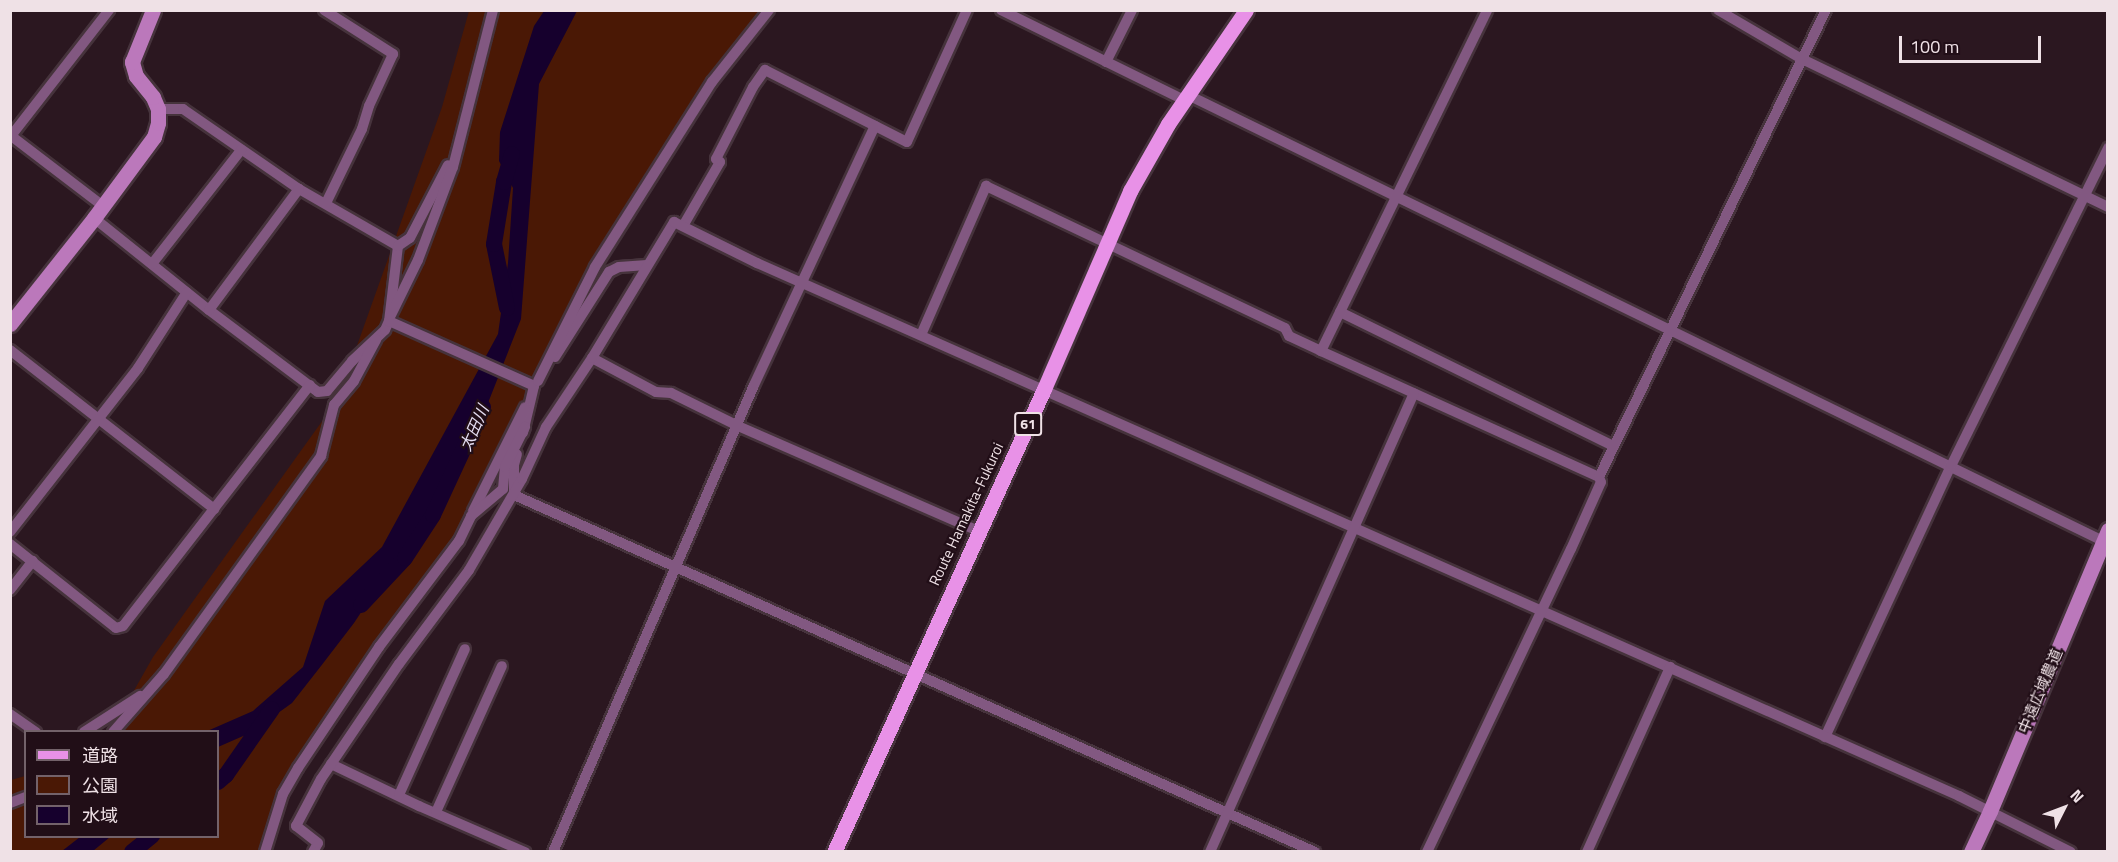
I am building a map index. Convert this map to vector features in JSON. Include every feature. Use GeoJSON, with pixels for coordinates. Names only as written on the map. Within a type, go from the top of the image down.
{"type":"FeatureCollection","features":[{"type":"Feature","properties":{"kind":"main road","name":"Route Hamakita-Fukuroi"},"geometry":{"type":"LineString","coordinates":[[834,852],[913,673],[1044,389],[1130,191],[1186,98],[1246,10]]}},
{"type":"Feature","properties":{"kind":"street"},"geometry":{"type":"LineString","coordinates":[[109,10],[11,135],[98,212],[152,264],[318,392],[327,391],[352,361],[376,340]]}},
{"type":"Feature","properties":{"kind":"street"},"geometry":{"type":"LineString","coordinates":[[10,324],[154,137],[158,109],[153,97],[136,76],[132,62],[153,10]]}},
{"type":"Feature","properties":{"kind":"street"},"geometry":{"type":"LineString","coordinates":[[324,10],[393,54],[369,106],[362,129],[326,203]]}},
{"type":"Feature","properties":{"kind":"street"},"geometry":{"type":"LineString","coordinates":[[115,730],[171,664],[321,456],[334,405],[354,381],[376,340],[392,319],[442,198],[493,10]]}},
{"type":"Feature","properties":{"kind":"street"},"geometry":{"type":"LineString","coordinates":[[265,852],[283,794],[298,768],[379,647],[459,541],[533,386],[595,267],[712,82],[769,10]]}},
{"type":"Feature","properties":{"kind":"street"},"geometry":{"type":"LineString","coordinates":[[683,226],[720,162],[716,159],[753,87],[765,70],[908,142],[967,10]]}},
{"type":"Feature","properties":{"kind":"street"},"geometry":{"type":"LineString","coordinates":[[1001,10],[1106,62],[1396,196],[1951,466],[2106,538]]}},
{"type":"Feature","properties":{"kind":"street"},"geometry":{"type":"LineString","coordinates":[[1106,62],[1132,10]]}},
{"type":"Feature","properties":{"kind":"street"},"geometry":{"type":"LineString","coordinates":[[1322,351],[1487,10]]}},
{"type":"Feature","properties":{"kind":"street"},"geometry":{"type":"LineString","coordinates":[[1718,10],[1802,59],[2108,207]]}},
{"type":"Feature","properties":{"kind":"street"},"geometry":{"type":"LineString","coordinates":[[1427,852],[1601,482],[1599,477],[1826,10]]}},
{"type":"Feature","properties":{"kind":"street"},"geometry":{"type":"LineString","coordinates":[[158,109],[183,109],[299,189],[398,246]]}},
{"type":"Feature","properties":{"kind":"street"},"geometry":{"type":"LineString","coordinates":[[553,852],[754,385],[875,126]]}},
{"type":"Feature","properties":{"kind":"street"},"geometry":{"type":"LineString","coordinates":[[1825,737],[1951,466],[2108,148]]}},
{"type":"Feature","properties":{"kind":"street"},"geometry":{"type":"LineString","coordinates":[[152,264],[241,150]]}},
{"type":"Feature","properties":{"kind":"street"},"geometry":{"type":"LineString","coordinates":[[392,319],[390,307],[398,246],[410,238],[455,155]]}},
{"type":"Feature","properties":{"kind":"street"},"geometry":{"type":"LineString","coordinates":[[921,335],[986,186],[1285,328],[1289,336],[1599,477]]}},
{"type":"Feature","properties":{"kind":"street"},"geometry":{"type":"LineString","coordinates":[[209,310],[299,189]]}},
{"type":"Feature","properties":{"kind":"street"},"geometry":{"type":"LineString","coordinates":[[313,852],[318,843],[296,826],[331,764],[399,664],[469,570],[514,495],[546,427],[592,358],[674,222],[757,263],[1540,609],[1990,811],[2071,852]]}},
{"type":"Feature","properties":{"kind":"street"},"geometry":{"type":"LineString","coordinates":[[514,495],[514,465],[533,398],[533,386],[542,378],[609,272],[619,267],[647,265]]}},
{"type":"Feature","properties":{"kind":"street"},"geometry":{"type":"LineString","coordinates":[[10,532],[100,420],[138,368],[187,292]]}},
{"type":"Feature","properties":{"kind":"street"},"geometry":{"type":"LineString","coordinates":[[1340,312],[1614,446]]}},
{"type":"Feature","properties":{"kind":"street"},"geometry":{"type":"LineString","coordinates":[[392,319],[533,386]]}},
{"type":"Feature","properties":{"kind":"street"},"geometry":{"type":"LineString","coordinates":[[10,350],[214,508]]}},
{"type":"Feature","properties":{"kind":"street"},"geometry":{"type":"LineString","coordinates":[[592,358],[656,392],[671,393],[738,426],[978,531]]}},
{"type":"Feature","properties":{"kind":"street"},"geometry":{"type":"LineString","coordinates":[[10,544],[116,628],[123,626],[310,385]]}},
{"type":"Feature","properties":{"kind":"street"},"geometry":{"type":"LineString","coordinates":[[1210,852],[1414,393]]}},
{"type":"Feature","properties":{"kind":"street"},"geometry":{"type":"LineString","coordinates":[[471,516],[503,489],[505,467],[525,427]]}},
{"type":"Feature","properties":{"kind":"street"},"geometry":{"type":"LineString","coordinates":[[514,495],[1315,852]]}},
{"type":"Feature","properties":{"kind":"street","name":"中遠広域農道"},"geometry":{"type":"LineString","coordinates":[[1971,852],[2106,538]]}},
{"type":"Feature","properties":{"kind":"street"},"geometry":{"type":"LineString","coordinates":[[10,590],[33,561]]}},
{"type":"Feature","properties":{"kind":"street"},"geometry":{"type":"LineString","coordinates":[[399,795],[465,649]]}},
{"type":"Feature","properties":{"kind":"street"},"geometry":{"type":"LineString","coordinates":[[436,812],[502,666]]}},
{"type":"Feature","properties":{"kind":"street"},"geometry":{"type":"LineString","coordinates":[[1587,852],[1670,667]]}},
{"type":"Feature","properties":{"kind":"street"},"geometry":{"type":"LineString","coordinates":[[87,730],[146,695]]}},
{"type":"Feature","properties":{"kind":"street"},"geometry":{"type":"LineString","coordinates":[[10,714],[33,730]]}},
{"type":"Feature","properties":{"kind":"street"},"geometry":{"type":"LineString","coordinates":[[331,764],[419,806],[525,852]]}},
{"type":"Feature","properties":{"kind":"street"},"geometry":{"type":"LineString","coordinates":[[10,803],[24,797]]}},
{"type":"Feature","properties":{"kind":"green space"},"geometry":{"type":"Polygon","coordinates":[[[469,11],[770,11],[712,82],[538,375],[459,541],[330,719],[280,802],[263,851],[11,852],[11,780],[24,776],[24,838],[219,838],[219,730],[112,730],[153,657],[338,399],[442,107],[469,11]]]}},
{"type":"Feature","properties":{"kind":"water"},"geometry":{"type":"Polygon","coordinates":[[[544,11],[577,11],[539,84],[521,319],[488,403],[424,517],[354,623],[292,703],[250,733],[219,747],[219,730],[210,730],[253,711],[303,667],[325,601],[382,547],[498,334],[508,263],[513,188],[499,161],[500,132],[534,26],[544,11]]]}},
{"type":"Feature","properties":{"kind":"water"},"geometry":{"type":"Polygon","coordinates":[[[79,838],[109,838],[93,851],[62,851],[79,838]]]}},
{"type":"Feature","properties":{"kind":"waterway","name":"太田川"},"geometry":{"type":"LineString","coordinates":[[507,308],[494,244],[504,182],[512,154]]}},
{"type":"Feature","properties":{"kind":"waterway","name":"太田川"},"geometry":{"type":"LineString","coordinates":[[361,605],[405,558],[433,515],[483,407]]}},
{"type":"Feature","properties":{"kind":"waterway","name":"太田川"},"geometry":{"type":"LineString","coordinates":[[219,781],[226,775],[272,709]]}},
{"type":"Feature","properties":{"kind":"waterway","name":"太田川"},"geometry":{"type":"LineString","coordinates":[[132,852],[150,838]]}}]}
